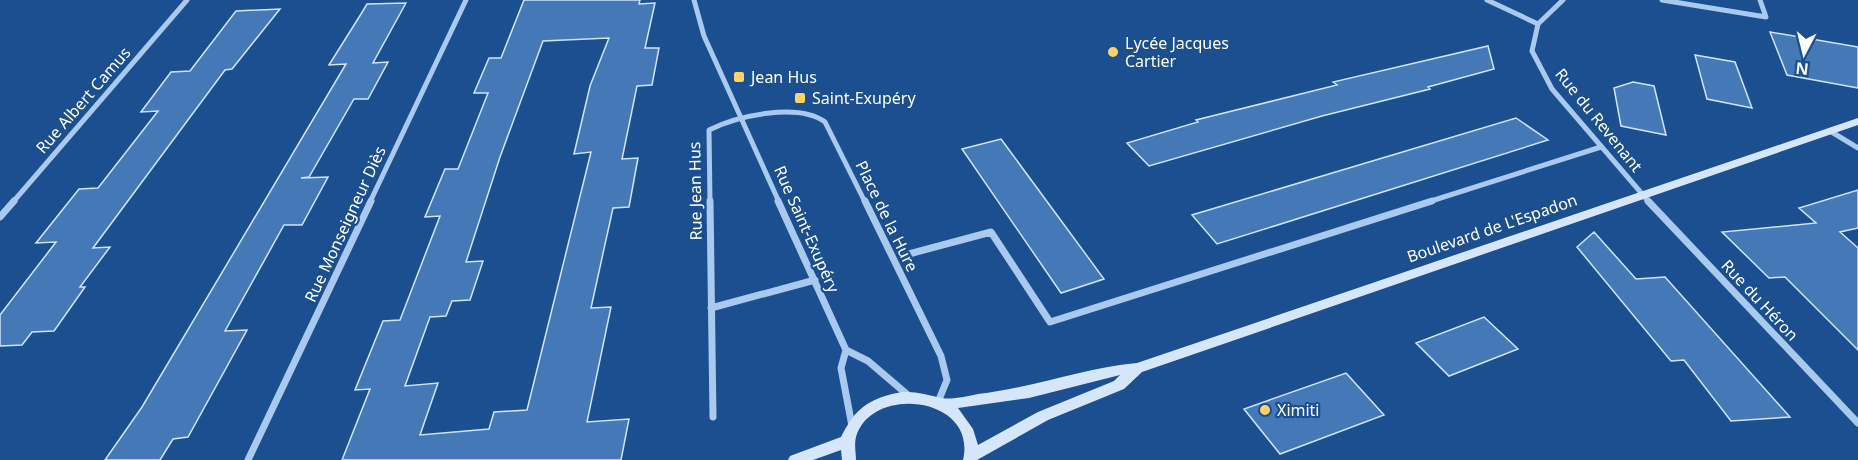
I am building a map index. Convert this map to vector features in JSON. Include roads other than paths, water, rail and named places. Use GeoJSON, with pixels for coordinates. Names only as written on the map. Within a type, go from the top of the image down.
{"type":"FeatureCollection","features":[{"type":"Feature","properties":{"kind":"street","name":"Rue Albert Camus"},"geometry":{"type":"LineString","coordinates":[[0,217],[187,0]]}},
{"type":"Feature","properties":{"kind":"street","name":"Rue Monseigneur Diès"},"geometry":{"type":"LineString","coordinates":[[248,460],[466,0]]}},
{"type":"Feature","properties":{"kind":"street"},"geometry":{"type":"LineString","coordinates":[[694,0],[704,36],[742,120]]}},
{"type":"Feature","properties":{"kind":"street"},"geometry":{"type":"LineString","coordinates":[[1487,0],[1538,24],[1563,0]]}},
{"type":"Feature","properties":{"kind":"street"},"geometry":{"type":"LineString","coordinates":[[1662,0],[1766,17],[1760,0]]}},
{"type":"Feature","properties":{"kind":"street","name":"Rue du Revenant"},"geometry":{"type":"LineString","coordinates":[[1538,24],[1532,51],[1545,77],[1643,195]]}},
{"type":"Feature","properties":{"kind":"street","name":"Place de la Hure"},"geometry":{"type":"LineString","coordinates":[[742,120],[794,112],[810,114],[823,120],[941,356],[947,380],[940,403]]}},
{"type":"Feature","properties":{"kind":"street","name":"Rue Saint-Exupéry"},"geometry":{"type":"LineString","coordinates":[[742,120],[846,350],[841,369],[850,434]]}},
{"type":"Feature","properties":{"kind":"street","name":"Rue Jean Hus"},"geometry":{"type":"LineString","coordinates":[[712,417],[709,130],[742,120]]}},
{"type":"Feature","properties":{"kind":"street","name":"Boulevard de L'Espadon"},"geometry":{"type":"LineString","coordinates":[[940,403],[1011,395],[1108,370],[1137,368],[1858,121]]}},
{"type":"Feature","properties":{"kind":"street"},"geometry":{"type":"LineString","coordinates":[[1830,130],[1858,148]]}},
{"type":"Feature","properties":{"kind":"street"},"geometry":{"type":"LineString","coordinates":[[909,254],[991,232],[1050,322],[1601,147]]}},
{"type":"Feature","properties":{"kind":"street","name":"Rue du Héron"},"geometry":{"type":"LineString","coordinates":[[1643,195],[1858,423]]}},
{"type":"Feature","properties":{"kind":"street"},"geometry":{"type":"LineString","coordinates":[[711,308],[815,280]]}},
{"type":"Feature","properties":{"kind":"street"},"geometry":{"type":"LineString","coordinates":[[846,350],[868,361],[909,396]]}},
{"type":"Feature","properties":{"kind":"street","name":"Boulevard de L'Espadon"},"geometry":{"type":"LineString","coordinates":[[970,458],[1043,416],[1119,385],[1137,368]]}},
{"type":"Feature","properties":{"kind":"street"},"geometry":{"type":"LineString","coordinates":[[795,460],[850,434],[863,415],[876,405],[909,396],[940,403],[956,413],[966,426],[971,440],[970,458]]}},
{"type":"Feature","properties":{"kind":"street"},"geometry":{"type":"LineString","coordinates":[[849,460],[850,434]]}},
{"type":"Feature","properties":{"kind":"place","name":"Lycée Jacques Cartier"},"geometry":{"type":"Point","coordinates":[1113,52]}},
{"type":"Feature","properties":{"kind":"place","name":"Jean Hus"},"geometry":{"type":"Point","coordinates":[739,77]}},
{"type":"Feature","properties":{"kind":"place","name":"Saint-Exupéry"},"geometry":{"type":"Point","coordinates":[800,98]}},
{"type":"Feature","properties":{"kind":"place","name":"Ximiti"},"geometry":{"type":"Point","coordinates":[1265,410]}}]}
